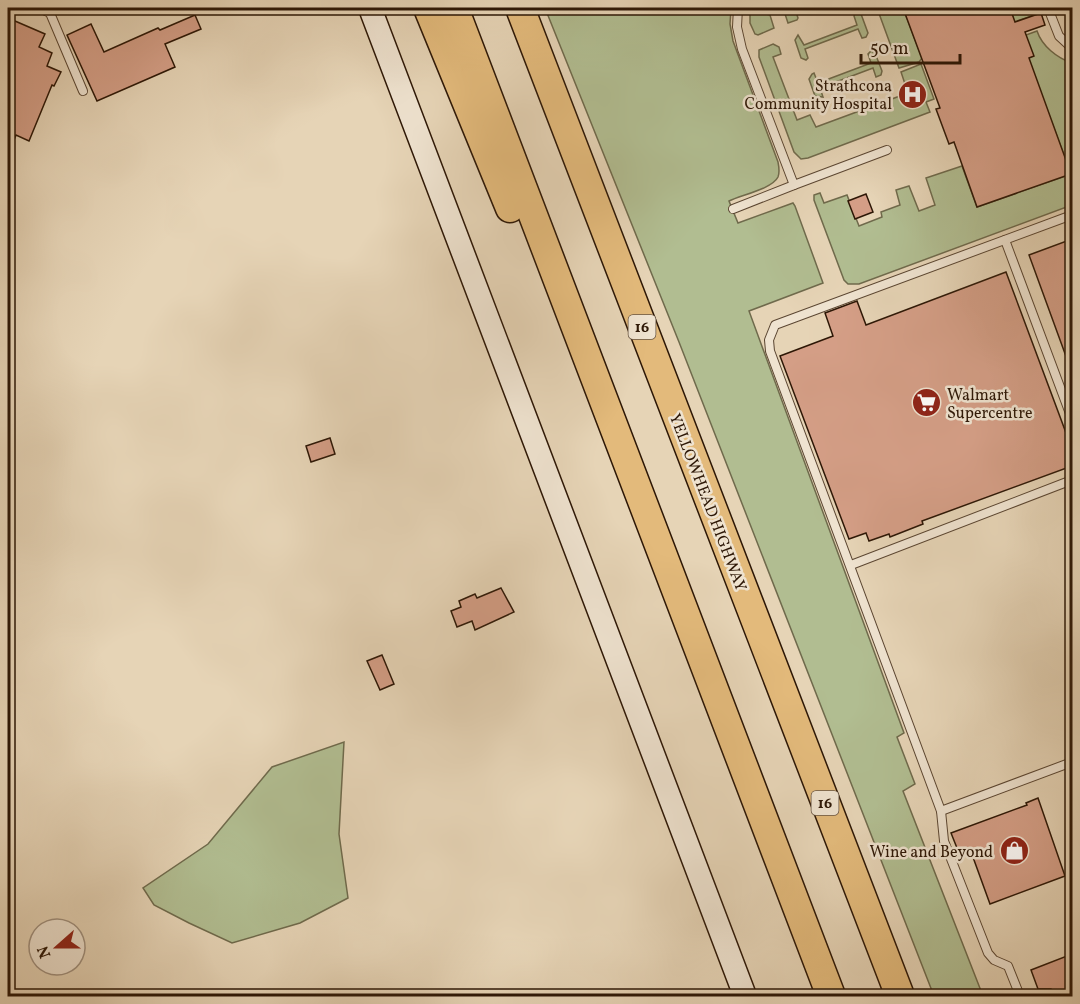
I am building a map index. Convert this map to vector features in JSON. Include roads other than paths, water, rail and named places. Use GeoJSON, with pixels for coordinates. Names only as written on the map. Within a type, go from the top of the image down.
{"type":"FeatureCollection","features":[{"type":"Feature","properties":{"kind":"highway"},"geometry":{"type":"LineString","coordinates":[[428,8],[638,523],[693,634]]}},
{"type":"Feature","properties":{"kind":"highway"},"geometry":{"type":"LineString","coordinates":[[454,8],[831,996]]}},
{"type":"Feature","properties":{"kind":"highway","name":"YELLOWHEAD HIGHWAY"},"geometry":{"type":"LineString","coordinates":[[520,8],[900,996]]}},
{"type":"Feature","properties":{"kind":"street"},"geometry":{"type":"LineString","coordinates":[[370,8],[745,996]]}},
{"type":"Feature","properties":{"kind":"lane"},"geometry":{"type":"LineString","coordinates":[[39,8],[51,10],[83,91]]}},
{"type":"Feature","properties":{"kind":"lane"},"geometry":{"type":"LineString","coordinates":[[738,8],[737,27],[742,49],[794,184]]}},
{"type":"Feature","properties":{"kind":"lane"},"geometry":{"type":"LineString","coordinates":[[1048,8],[1059,36],[1072,48]]}},
{"type":"Feature","properties":{"kind":"lane"},"geometry":{"type":"LineString","coordinates":[[733,209],[888,150]]}},
{"type":"Feature","properties":{"kind":"lane"},"geometry":{"type":"LineString","coordinates":[[1020,996],[1008,966],[994,960],[988,953],[944,841],[941,811],[770,351],[769,340],[775,325],[1072,215]]}},
{"type":"Feature","properties":{"kind":"lane"},"geometry":{"type":"LineString","coordinates":[[1005,240],[1072,419]]}},
{"type":"Feature","properties":{"kind":"lane"},"geometry":{"type":"LineString","coordinates":[[851,565],[1072,480]]}},
{"type":"Feature","properties":{"kind":"lane"},"geometry":{"type":"LineString","coordinates":[[941,811],[1072,762]]}},
{"type":"Feature","properties":{"kind":"place","name":"Strathcona Community Hospital"},"geometry":{"type":"Point","coordinates":[913,94]}},
{"type":"Feature","properties":{"kind":"place","name":"Walmart Supercentre"},"geometry":{"type":"Point","coordinates":[926,403]}},
{"type":"Feature","properties":{"kind":"place","name":"Wine and Beyond"},"geometry":{"type":"Point","coordinates":[1014,851]}}]}
